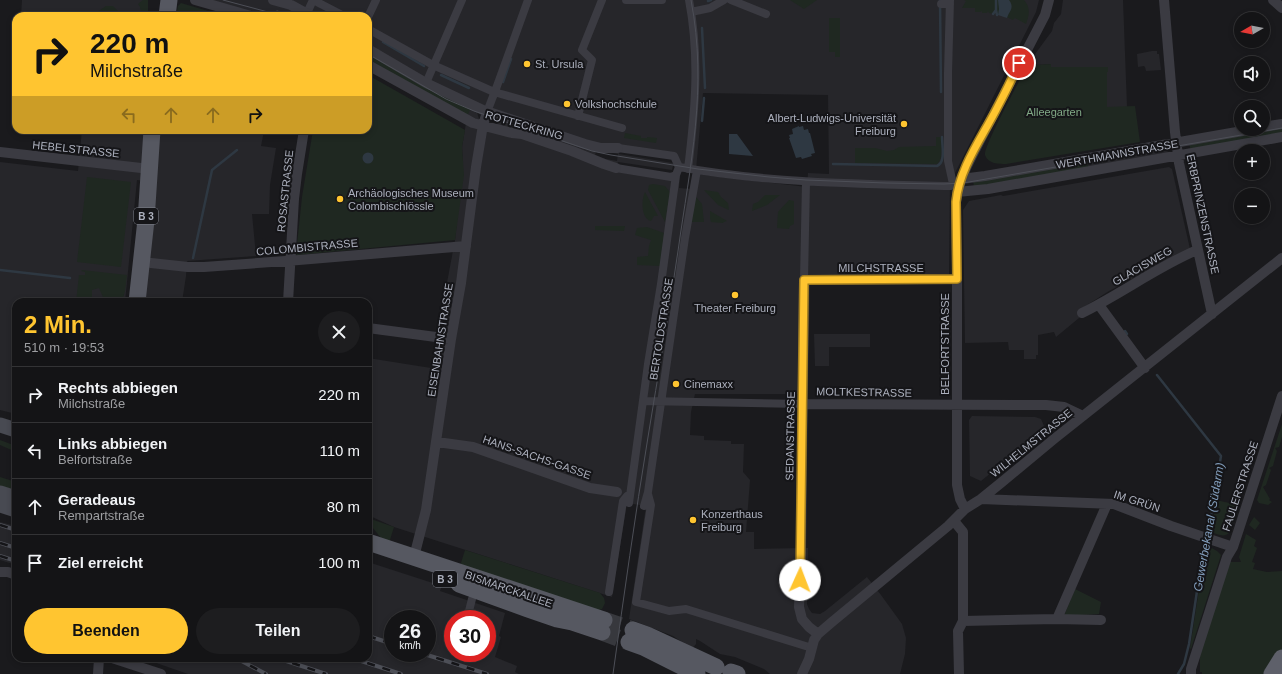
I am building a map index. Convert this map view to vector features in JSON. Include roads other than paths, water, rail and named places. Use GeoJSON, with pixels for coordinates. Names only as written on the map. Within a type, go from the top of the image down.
{"type":"FeatureCollection","features":[{"type":"Feature","properties":{"kind":"highway"},"geometry":{"type":"LineString","coordinates":[[1272,674],[1282,658]]}},
{"type":"Feature","properties":{"kind":"main road"},"geometry":{"type":"LineString","coordinates":[[157,0],[157,12]]}},
{"type":"Feature","properties":{"kind":"main road"},"geometry":{"type":"LineString","coordinates":[[168,12],[169,0]]}},
{"type":"Feature","properties":{"kind":"main road","name":"B 3"},"geometry":{"type":"LineString","coordinates":[[137,298],[146,220],[152,134]]}},
{"type":"Feature","properties":{"kind":"main road","name":"B 3"},"geometry":{"type":"LineString","coordinates":[[147,298],[162,134]]}},
{"type":"Feature","properties":{"kind":"main road"},"geometry":{"type":"LineString","coordinates":[[0,425],[12,429]]}},
{"type":"Feature","properties":{"kind":"main road"},"geometry":{"type":"LineString","coordinates":[[0,493],[12,497]]}},
{"type":"Feature","properties":{"kind":"main road"},"geometry":{"type":"LineString","coordinates":[[0,505],[12,509]]}},
{"type":"Feature","properties":{"kind":"main road","name":"BISMARCKALLEE"},"geometry":{"type":"LineString","coordinates":[[372,543],[414,557],[603,626],[557,619],[424,571],[372,554]]}},
{"type":"Feature","properties":{"kind":"main road"},"geometry":{"type":"LineString","coordinates":[[697,674],[670,660],[631,636],[647,635],[728,671]]}},
{"type":"Feature","properties":{"kind":"street"},"geometry":{"type":"LineString","coordinates":[[195,0],[237,12]]}},
{"type":"Feature","properties":{"kind":"street"},"geometry":{"type":"LineString","coordinates":[[273,0],[306,12],[313,0],[336,12]]}},
{"type":"Feature","properties":{"kind":"street"},"geometry":{"type":"LineString","coordinates":[[370,12],[376,0]]}},
{"type":"Feature","properties":{"kind":"street"},"geometry":{"type":"LineString","coordinates":[[426,83],[462,0]]}},
{"type":"Feature","properties":{"kind":"street"},"geometry":{"type":"LineString","coordinates":[[487,112],[528,0]]}},
{"type":"Feature","properties":{"kind":"street"},"geometry":{"type":"LineString","coordinates":[[578,116],[592,60],[582,50],[602,0]]}},
{"type":"Feature","properties":{"kind":"street"},"geometry":{"type":"LineString","coordinates":[[626,0],[662,0]]}},
{"type":"Feature","properties":{"kind":"street"},"geometry":{"type":"LineString","coordinates":[[688,169],[693,129],[696,78],[695,42],[692,12],[689,0]]}},
{"type":"Feature","properties":{"kind":"street"},"geometry":{"type":"LineString","coordinates":[[692,12],[710,8],[724,0]]}},
{"type":"Feature","properties":{"kind":"street"},"geometry":{"type":"LineString","coordinates":[[731,0],[766,14]]}},
{"type":"Feature","properties":{"kind":"street"},"geometry":{"type":"LineString","coordinates":[[955,185],[972,156],[1045,15],[1049,0]]}},
{"type":"Feature","properties":{"kind":"street","name":"ERBPRINZENSTRASSE"},"geometry":{"type":"LineString","coordinates":[[1164,0],[1176,143],[1212,314]]}},
{"type":"Feature","properties":{"kind":"street"},"geometry":{"type":"LineString","coordinates":[[1273,0],[1282,8]]}},
{"type":"Feature","properties":{"kind":"street"},"geometry":{"type":"LineString","coordinates":[[947,3],[945,19],[948,73],[948,161],[955,185]]}},
{"type":"Feature","properties":{"kind":"street"},"geometry":{"type":"LineString","coordinates":[[372,31],[433,65],[494,92],[622,128]]}},
{"type":"Feature","properties":{"kind":"street","name":"ROTTECKRING"},"geometry":{"type":"LineString","coordinates":[[372,51],[426,83],[487,112],[601,148],[618,148],[674,156],[677,171]]}},
{"type":"Feature","properties":{"kind":"street","name":"ROTTECKRING"},"geometry":{"type":"LineString","coordinates":[[372,67],[466,120],[512,133],[522,134],[616,168],[671,177],[677,171],[688,169],[806,182],[955,185]]}},
{"type":"Feature","properties":{"kind":"street","name":"EISENBAHNSTRASSE"},"geometry":{"type":"LineString","coordinates":[[414,557],[426,510],[483,125],[487,112]]}},
{"type":"Feature","properties":{"kind":"street"},"geometry":{"type":"LineString","coordinates":[[1270,126],[1282,124]]}},
{"type":"Feature","properties":{"kind":"street","name":"WERTHMANNSTRASSE"},"geometry":{"type":"LineString","coordinates":[[955,185],[985,176],[1234,133]]}},
{"type":"Feature","properties":{"kind":"street","name":"ROSASTRASSE"},"geometry":{"type":"LineString","coordinates":[[288,298],[294,199],[303,134]]}},
{"type":"Feature","properties":{"kind":"street","name":"WERTHMANNSTRASSE"},"geometry":{"type":"LineString","coordinates":[[955,185],[988,189],[1282,137]]}},
{"type":"Feature","properties":{"kind":"street","name":"HEBELSTRASSE"},"geometry":{"type":"LineString","coordinates":[[0,152],[150,169]]}},
{"type":"Feature","properties":{"kind":"street","name":"BERTOLDSTRASSE"},"geometry":{"type":"LineString","coordinates":[[644,506],[648,492],[685,238],[697,170]]}},
{"type":"Feature","properties":{"kind":"street","name":"BERTOLDSTRASSE"},"geometry":{"type":"LineString","coordinates":[[629,504],[677,171]]}},
{"type":"Feature","properties":{"kind":"street","name":"SEDANSTRASSE"},"geometry":{"type":"LineString","coordinates":[[806,182],[799,607],[802,619],[808,627],[818,634]]}},
{"type":"Feature","properties":{"kind":"street","name":"BELFORTSTRASSE"},"geometry":{"type":"LineString","coordinates":[[955,185],[957,279],[957,485],[960,499],[965,509]]}},
{"type":"Feature","properties":{"kind":"street","name":"COLOMBISTRASSE"},"geometry":{"type":"LineString","coordinates":[[151,263],[188,267],[204,267],[466,246]]}},
{"type":"Feature","properties":{"kind":"street","name":"GLACISWEG"},"geometry":{"type":"LineString","coordinates":[[1082,313],[1099,305],[1160,269],[1198,250]]}},
{"type":"Feature","properties":{"kind":"street","name":"WILHELMSTRASSE"},"geometry":{"type":"LineString","coordinates":[[802,674],[818,634],[954,521],[965,509],[981,499],[1282,258]]}},
{"type":"Feature","properties":{"kind":"street","name":"MILCHSTRASSE"},"geometry":{"type":"LineString","coordinates":[[804,280],[957,279]]}},
{"type":"Feature","properties":{"kind":"street"},"geometry":{"type":"LineString","coordinates":[[1099,305],[1145,368]]}},
{"type":"Feature","properties":{"kind":"street"},"geometry":{"type":"LineString","coordinates":[[372,328],[452,339]]}},
{"type":"Feature","properties":{"kind":"street","name":"FAULERSTRASSE"},"geometry":{"type":"LineString","coordinates":[[1191,674],[1227,557],[1233,547],[1282,396]]}},
{"type":"Feature","properties":{"kind":"street","name":"MOLTKESTRASSE"},"geometry":{"type":"LineString","coordinates":[[643,401],[802,404],[1046,405],[1064,407],[1084,416]]}},
{"type":"Feature","properties":{"kind":"street","name":"HANS-SACHS-GASSE"},"geometry":{"type":"LineString","coordinates":[[437,442],[472,447],[590,488],[617,492],[630,492]]}},
{"type":"Feature","properties":{"kind":"street","name":"BERTOLDSTRASSE"},"geometry":{"type":"LineString","coordinates":[[609,592],[623,501],[630,492]]}},
{"type":"Feature","properties":{"kind":"street","name":"BERTOLDSTRASSE"},"geometry":{"type":"LineString","coordinates":[[648,492],[651,506],[636,602],[669,611],[686,609],[812,648]]}},
{"type":"Feature","properties":{"kind":"street","name":"IM GRÜN"},"geometry":{"type":"LineString","coordinates":[[981,499],[1114,504],[1233,547]]}},
{"type":"Feature","properties":{"kind":"street"},"geometry":{"type":"LineString","coordinates":[[1057,619],[1107,504]]}},
{"type":"Feature","properties":{"kind":"street"},"geometry":{"type":"LineString","coordinates":[[954,521],[963,532],[963,621],[958,631],[959,674]]}},
{"type":"Feature","properties":{"kind":"street"},"geometry":{"type":"LineString","coordinates":[[0,572],[12,574]]}},
{"type":"Feature","properties":{"kind":"street"},"geometry":{"type":"LineString","coordinates":[[469,610],[472,599]]}},
{"type":"Feature","properties":{"kind":"street"},"geometry":{"type":"LineString","coordinates":[[963,621],[1057,619],[1100,620]]}},
{"type":"Feature","properties":{"kind":"street","name":"WILHELMSTRASSE"},"geometry":{"type":"LineString","coordinates":[[809,659],[812,674]]}},
{"type":"Feature","properties":{"kind":"street"},"geometry":{"type":"LineString","coordinates":[[98,674],[99,662]]}},
{"type":"Feature","properties":{"kind":"street"},"geometry":{"type":"LineString","coordinates":[[124,662],[161,674]]}},
{"type":"Feature","properties":{"kind":"waterway"},"geometry":{"type":"LineString","coordinates":[[940,0],[941,92]]}},
{"type":"Feature","properties":{"kind":"waterway","name":"Gewerbekanal (Südarm)"},"geometry":{"type":"LineString","coordinates":[[993,14],[996,10],[996,0]]}},
{"type":"Feature","properties":{"kind":"waterway","name":"Gewerbekanal (Südarm)"},"geometry":{"type":"LineString","coordinates":[[996,10],[997,15]]}},
{"type":"Feature","properties":{"kind":"waterway"},"geometry":{"type":"LineString","coordinates":[[702,28],[705,88]]}},
{"type":"Feature","properties":{"kind":"waterway"},"geometry":{"type":"LineString","coordinates":[[383,42],[424,66]]}},
{"type":"Feature","properties":{"kind":"waterway"},"geometry":{"type":"LineString","coordinates":[[503,82],[511,59]]}},
{"type":"Feature","properties":{"kind":"waterway"},"geometry":{"type":"LineString","coordinates":[[441,75],[469,88]]}},
{"type":"Feature","properties":{"kind":"waterway"},"geometry":{"type":"LineString","coordinates":[[702,121],[704,98]]}},
{"type":"Feature","properties":{"kind":"waterway"},"geometry":{"type":"LineString","coordinates":[[833,164],[937,166],[940,164],[943,157],[942,137]]}},
{"type":"Feature","properties":{"kind":"waterway"},"geometry":{"type":"LineString","coordinates":[[193,258],[212,170],[237,150]]}},
{"type":"Feature","properties":{"kind":"waterway"},"geometry":{"type":"LineString","coordinates":[[0,270],[70,278]]}},
{"type":"Feature","properties":{"kind":"waterway","name":"Gewerbekanal (Südarm)"},"geometry":{"type":"LineString","coordinates":[[1157,375],[1221,456],[1208,535]]}},
{"type":"Feature","properties":{"kind":"waterway","name":"Gewerbekanal (Südarm)"},"geometry":{"type":"LineString","coordinates":[[1178,674],[1184,664],[1189,644],[1206,540]]}},
{"type":"Feature","properties":{"kind":"tunnel"},"geometry":{"type":"LineString","coordinates":[[604,620],[633,630]]}},
{"type":"Feature","properties":{"kind":"tunnel"},"geometry":{"type":"LineString","coordinates":[[602,632],[629,642]]}},
{"type":"Feature","properties":{"kind":"tram line"},"geometry":{"type":"LineString","coordinates":[[223,0],[268,12]]}},
{"type":"Feature","properties":{"kind":"tram line"},"geometry":{"type":"LineString","coordinates":[[613,674],[625,585],[692,157],[698,95],[698,64],[696,33],[691,0]]}},
{"type":"Feature","properties":{"kind":"tram line"},"geometry":{"type":"LineString","coordinates":[[372,56],[446,99],[474,111],[592,151],[698,169],[806,180],[886,183],[963,183],[1282,128]]}},
{"type":"Feature","properties":{"kind":"railway"},"geometry":{"type":"LineString","coordinates":[[0,525],[12,529]]}},
{"type":"Feature","properties":{"kind":"railway"},"geometry":{"type":"LineString","coordinates":[[0,543],[12,547]]}},
{"type":"Feature","properties":{"kind":"railway"},"geometry":{"type":"LineString","coordinates":[[0,556],[12,560]]}},
{"type":"Feature","properties":{"kind":"railway"},"geometry":{"type":"LineString","coordinates":[[372,637],[384,641]]}},
{"type":"Feature","properties":{"kind":"railway"},"geometry":{"type":"LineString","coordinates":[[436,658],[487,674]]}},
{"type":"Feature","properties":{"kind":"railway"},"geometry":{"type":"LineString","coordinates":[[244,662],[266,674]]}},
{"type":"Feature","properties":{"kind":"railway"},"geometry":{"type":"LineString","coordinates":[[289,662],[326,674]]}},
{"type":"Feature","properties":{"kind":"railway"},"geometry":{"type":"LineString","coordinates":[[364,662],[401,674]]}},
{"type":"Feature","properties":{"kind":"place","name":"St. Ursula"},"geometry":{"type":"Point","coordinates":[527,64]}},
{"type":"Feature","properties":{"kind":"place","name":"Volkshochschule"},"geometry":{"type":"Point","coordinates":[567,104]}},
{"type":"Feature","properties":{"kind":"place","name":"Albert-Ludwigs-Universität Freiburg"},"geometry":{"type":"Point","coordinates":[904,124]}},
{"type":"Feature","properties":{"kind":"place","name":"Archäologisches Museum Colombischlössle"},"geometry":{"type":"Point","coordinates":[340,199]}},
{"type":"Feature","properties":{"kind":"place","name":"Theater Freiburg"},"geometry":{"type":"Point","coordinates":[735,295]}},
{"type":"Feature","properties":{"kind":"place","name":"Cinemaxx"},"geometry":{"type":"Point","coordinates":[676,384]}},
{"type":"Feature","properties":{"kind":"place","name":"Konzerthaus Freiburg"},"geometry":{"type":"Point","coordinates":[693,520]}},
{"type":"Feature","properties":{"kind":"park label","name":"Alleegarten"},"geometry":{"type":"Point","coordinates":[1054,112]}}]}
